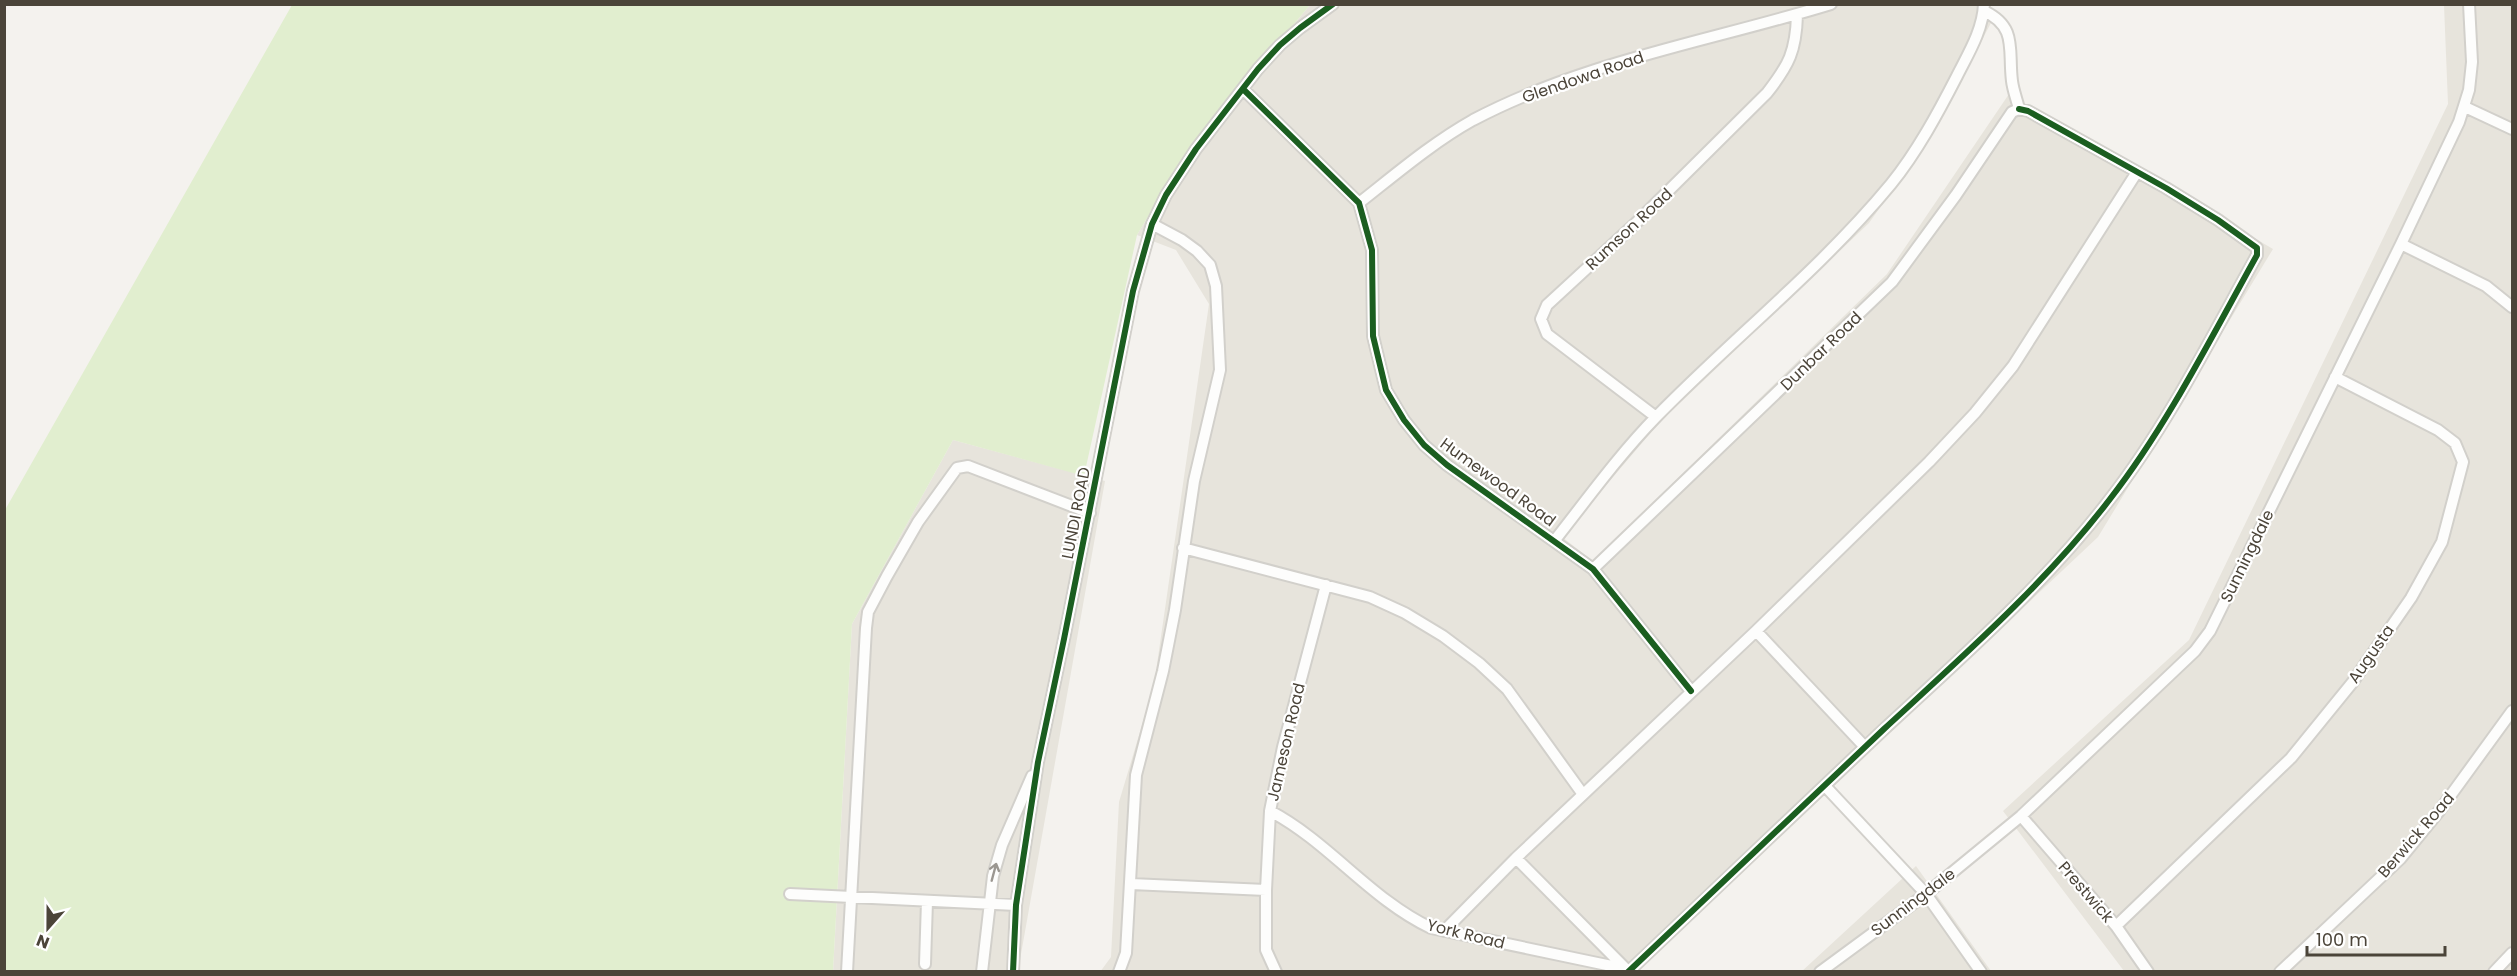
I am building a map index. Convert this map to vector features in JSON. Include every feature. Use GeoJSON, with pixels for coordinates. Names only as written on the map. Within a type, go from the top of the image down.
{"type":"FeatureCollection","features":[{"type":"Feature","properties":{"kind":"street","name":"LUNDI ROAD"},"geometry":{"type":"LineString","coordinates":[[1012,972],[1016,905],[1038,762],[1133,291],[1152,224],[1166,195],[1196,149],[1243,88],[1280,45],[1333,4]]}},
{"type":"Feature","properties":{"kind":"street","name":"Glendowa Road"},"geometry":{"type":"LineString","coordinates":[[1359,203],[1448,135],[1532,92],[1609,65],[1832,4]]}},
{"type":"Feature","properties":{"kind":"street","name":"Sunningdale"},"geometry":{"type":"LineString","coordinates":[[1820,972],[1926,894],[2021,816],[2195,651],[2210,631],[2401,244],[2465,107],[2472,62],[2469,4]]}},
{"type":"Feature","properties":{"kind":"street"},"geometry":{"type":"LineString","coordinates":[[1516,858],[1627,971],[1974,645],[2070,547],[2110,499],[2141,455],[2200,358],[2257,255],[2257,248],[2252,242],[2137,172],[2028,111],[2019,109],[2011,78],[2012,63],[2007,31],[1995,16],[1984,8],[1974,42],[1949,92],[1892,182],[1810,272],[1656,417],[1610,469],[1555,540]]}},
{"type":"Feature","properties":{"kind":"street","name":"Rumson Road"},"geometry":{"type":"LineString","coordinates":[[1656,417],[1547,333],[1541,319],[1548,305],[1636,223],[1767,93],[1785,71],[1792,57],[1797,35],[1797,15]]}},
{"type":"Feature","properties":{"kind":"street","name":"Humewood Road"},"geometry":{"type":"LineString","coordinates":[[1243,88],[1359,203],[1372,250],[1373,336],[1386,390],[1404,420],[1424,445],[1447,465],[1593,568],[1691,691]]}},
{"type":"Feature","properties":{"kind":"street"},"geometry":{"type":"LineString","coordinates":[[2465,107],[2512,129]]}},
{"type":"Feature","properties":{"kind":"street","name":"Dunbar Road"},"geometry":{"type":"LineString","coordinates":[[1593,568],[1892,282],[1956,195],[2012,112],[2019,109]]}},
{"type":"Feature","properties":{"kind":"street"},"geometry":{"type":"LineString","coordinates":[[1444,931],[1582,793],[1756,631],[1929,462],[1975,413],[2013,366],[2137,172]]}},
{"type":"Feature","properties":{"kind":"street"},"geometry":{"type":"LineString","coordinates":[[1119,972],[1126,953],[1136,775],[1163,671],[1175,610],[1194,481],[1220,370],[1214,274],[1203,256],[1182,240],[1152,224]]}},
{"type":"Feature","properties":{"kind":"street"},"geometry":{"type":"LineString","coordinates":[[2401,244],[2486,286],[2512,307]]}},
{"type":"Feature","properties":{"kind":"street","name":"Augusta"},"geometry":{"type":"LineString","coordinates":[[2116,926],[2291,758],[2352,683],[2411,598],[2442,542],[2463,462],[2456,442],[2438,430],[2335,377]]}},
{"type":"Feature","properties":{"kind":"street"},"geometry":{"type":"LineString","coordinates":[[847,972],[866,617],[872,603],[918,522],[957,468],[968,466],[1090,513]]}},
{"type":"Feature","properties":{"kind":"street"},"geometry":{"type":"LineString","coordinates":[[1183,548],[1370,597],[1405,613],[1443,636],[1479,663],[1507,689],[1582,793]]}},
{"type":"Feature","properties":{"kind":"street","name":"Jameson Road"},"geometry":{"type":"LineString","coordinates":[[1276,972],[1266,950],[1270,811],[1283,747],[1326,585]]}},
{"type":"Feature","properties":{"kind":"street"},"geometry":{"type":"LineString","coordinates":[[1756,631],[1865,747]]}},
{"type":"Feature","properties":{"kind":"street","name":"Berwick Road"},"geometry":{"type":"LineString","coordinates":[[2280,972],[2400,859],[2440,810],[2512,711]]}},
{"type":"Feature","properties":{"kind":"street","name":"LUNDI ROAD"},"geometry":{"type":"LineString","coordinates":[[982,972],[993,876],[1002,845],[1038,762]]}},
{"type":"Feature","properties":{"kind":"street"},"geometry":{"type":"LineString","coordinates":[[1825,786],[1926,894],[1981,972]]}},
{"type":"Feature","properties":{"kind":"street","name":"York Road"},"geometry":{"type":"LineString","coordinates":[[1270,811],[1305,834],[1410,918],[1444,931],[1627,971]]}},
{"type":"Feature","properties":{"kind":"street","name":"Prestwick"},"geometry":{"type":"LineString","coordinates":[[2021,816],[2116,926],[2148,972]]}},
{"type":"Feature","properties":{"kind":"street"},"geometry":{"type":"LineString","coordinates":[[1131,884],[1266,890]]}},
{"type":"Feature","properties":{"kind":"street"},"geometry":{"type":"LineString","coordinates":[[790,894],[1016,905]]}},
{"type":"Feature","properties":{"kind":"street"},"geometry":{"type":"LineString","coordinates":[[925,964],[927,901]]}},
{"type":"Feature","properties":{"kind":"street"},"geometry":{"type":"LineString","coordinates":[[2494,972],[2512,953]]}},
{"type":"Feature","properties":{"kind":"shaded area"},"geometry":{"type":"Polygon","coordinates":[[[1310,5],[1989,5],[1992,21],[1932,135],[1869,223],[1659,423],[1562,537],[1593,561],[1887,274],[2009,94],[2273,249],[2098,537],[1638,971],[1100,972],[1111,957],[1119,802],[1154,685],[1209,304],[1176,250],[1137,235],[1189,148],[1310,5]]]}},
{"type":"Feature","properties":{"kind":"shaded area"},"geometry":{"type":"Polygon","coordinates":[[[2444,5],[2512,5],[2512,971],[2124,971],[2003,811],[2189,640],[2448,104],[2444,5]]]}},
{"type":"Feature","properties":{"kind":"shaded area"},"geometry":{"type":"Polygon","coordinates":[[[953,440],[1105,481],[1018,971],[833,972],[852,624],[953,440]]]}},
{"type":"Feature","properties":{"kind":"shaded area"},"geometry":{"type":"Polygon","coordinates":[[[1916,866],[1991,971],[1801,972],[1916,866]]]}},
{"type":"Feature","properties":{"kind":"green space"},"geometry":{"type":"Polygon","coordinates":[[[292,5],[1310,5],[1189,148],[1137,235],[1084,476],[953,440],[852,624],[833,971],[5,972],[5,510],[292,5]]]}},
{"type":"Feature","properties":{"kind":"cycle path"},"geometry":{"type":"LineString","coordinates":[[1013,972],[1016,905],[1038,762],[1133,291],[1152,224],[1166,195],[1196,149],[1258,69],[1280,45],[1333,4]]}},
{"type":"Feature","properties":{"kind":"cycle path"},"geometry":{"type":"LineString","coordinates":[[1243,89],[1359,203],[1372,250],[1373,336],[1386,390],[1404,420],[1424,445],[1447,465],[1593,569],[1691,691]]}},
{"type":"Feature","properties":{"kind":"cycle path"},"geometry":{"type":"LineString","coordinates":[[1628,972],[1972,647],[2059,560],[2110,499],[2151,441],[2188,380],[2257,255],[2257,248],[2218,220],[2166,188],[2028,111],[2019,109]]}}]}
